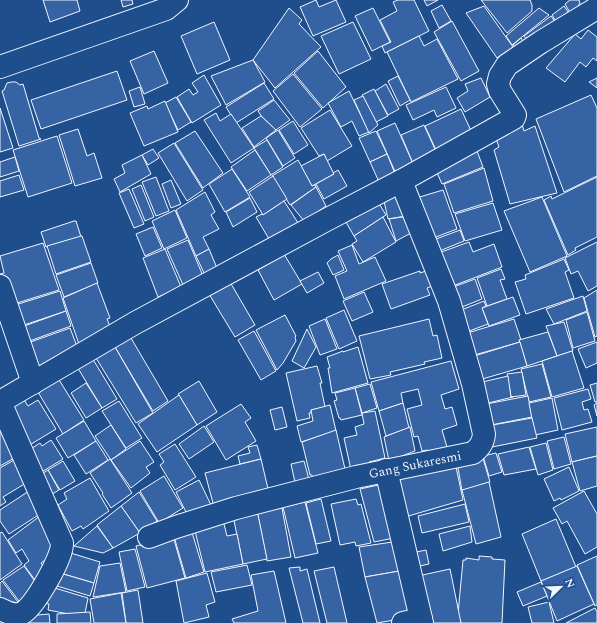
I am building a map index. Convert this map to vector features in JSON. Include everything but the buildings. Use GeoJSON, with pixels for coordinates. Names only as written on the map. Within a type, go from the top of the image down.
{"type":"FeatureCollection","features":[{"type":"Feature","properties":{"kind":"street"},"geometry":{"type":"LineString","coordinates":[[0,67],[166,9],[177,0]]}},
{"type":"Feature","properties":{"kind":"street"},"geometry":{"type":"LineString","coordinates":[[0,609],[8,613],[23,613],[42,590],[60,555],[62,543],[0,402],[141,320],[401,181],[514,118],[515,115],[500,91],[498,84],[500,76],[507,65],[541,42],[597,8]]}},
{"type":"Feature","properties":{"kind":"street","name":"Gang Sukaresmi"},"geometry":{"type":"LineString","coordinates":[[149,537],[236,508],[386,470],[473,453],[479,448],[483,442],[484,434],[473,384],[449,301],[401,181]]}},
{"type":"Feature","properties":{"kind":"street"},"geometry":{"type":"LineString","coordinates":[[0,286],[33,383]]}},
{"type":"Feature","properties":{"kind":"street"},"geometry":{"type":"LineString","coordinates":[[386,470],[416,622]]}}]}
